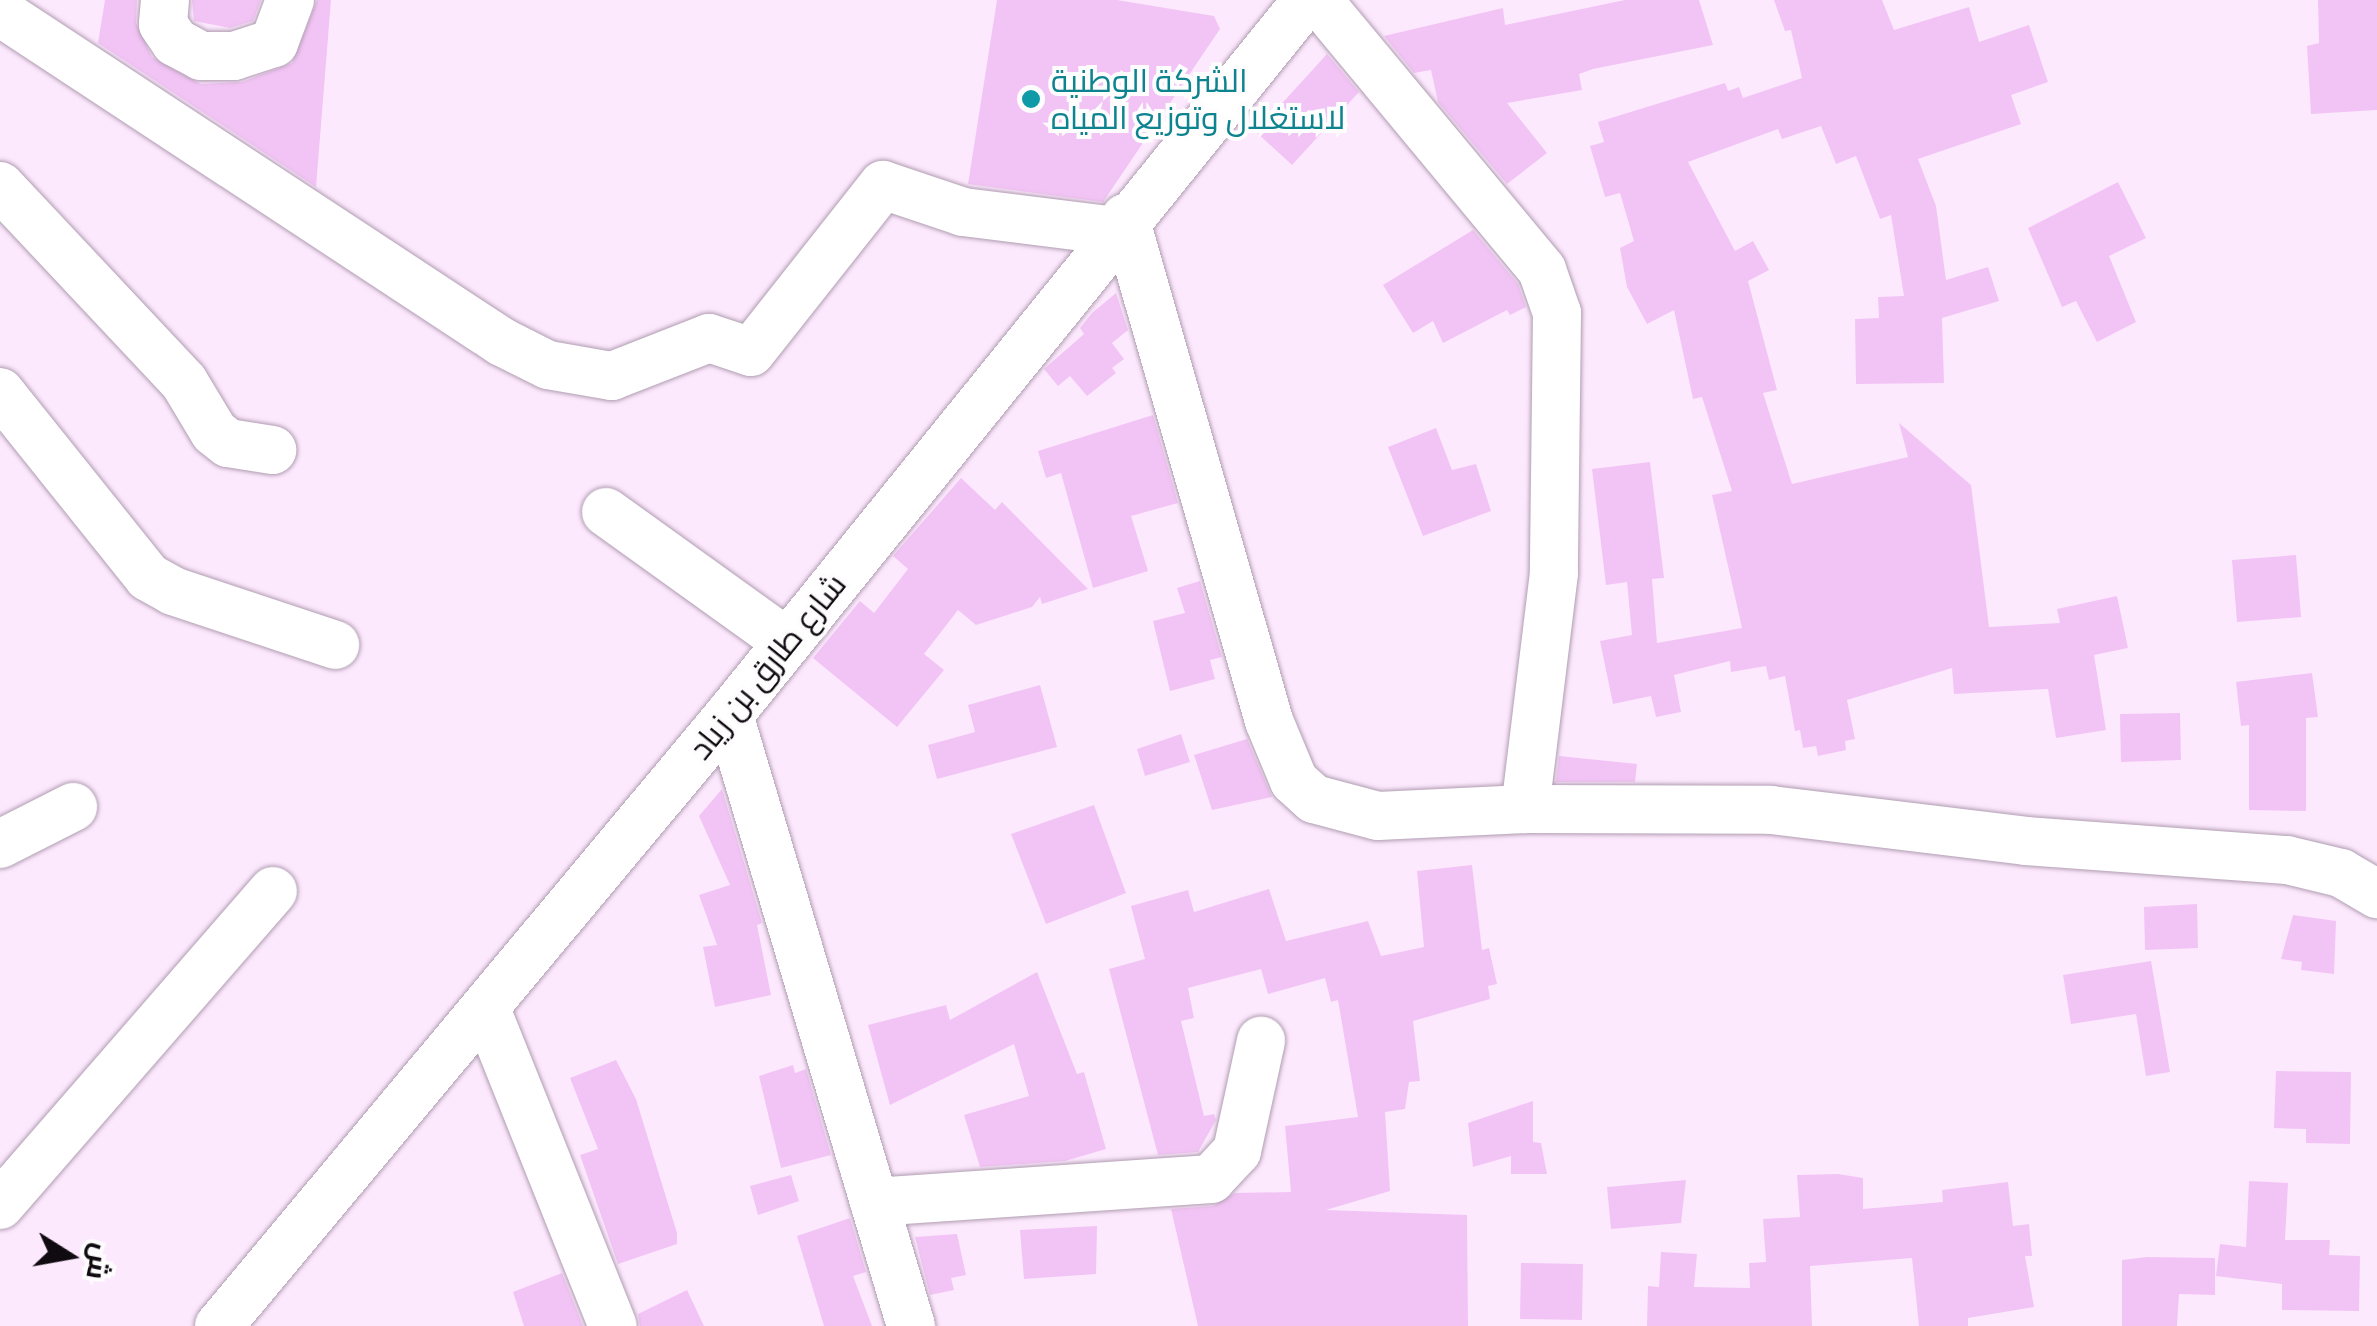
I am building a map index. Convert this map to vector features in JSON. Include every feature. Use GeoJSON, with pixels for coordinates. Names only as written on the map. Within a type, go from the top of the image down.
{"type":"FeatureCollection","features":[{"type":"Feature","properties":{"kind":"street"},"geometry":{"type":"LineString","coordinates":[[165,0],[163,24],[175,42],[201,56],[234,56],[274,43],[290,0]]}},
{"type":"Feature","properties":{"kind":"street","name":"شارع طارق بن زياد"},"geometry":{"type":"LineString","coordinates":[[219,1326],[729,715],[1120,224],[1306,0]]}},
{"type":"Feature","properties":{"kind":"street"},"geometry":{"type":"LineString","coordinates":[[1318,0],[1534,259],[1557,314],[1554,573],[1525,809]]}},
{"type":"Feature","properties":{"kind":"street"},"geometry":{"type":"LineString","coordinates":[[0,12],[452,310],[548,365],[612,376],[709,338],[751,352],[882,185],[963,212],[1120,224],[1269,721],[1294,781],[1333,808],[1378,816],[1525,809],[1772,810],[2026,841],[2286,860],[2340,873],[2377,894]]}},
{"type":"Feature","properties":{"kind":"street"},"geometry":{"type":"LineString","coordinates":[[0,186],[184,382],[214,432],[228,443],[272,450]]}},
{"type":"Feature","properties":{"kind":"street"},"geometry":{"type":"LineString","coordinates":[[0,392],[148,576],[173,591],[335,645]]}},
{"type":"Feature","properties":{"kind":"street"},"geometry":{"type":"LineString","coordinates":[[606,512],[786,642]]}},
{"type":"Feature","properties":{"kind":"street"},"geometry":{"type":"LineString","coordinates":[[729,715],[910,1326]]}},
{"type":"Feature","properties":{"kind":"street"},"geometry":{"type":"LineString","coordinates":[[0,844],[73,807]]}},
{"type":"Feature","properties":{"kind":"street"},"geometry":{"type":"LineString","coordinates":[[0,1205],[273,891]]}},
{"type":"Feature","properties":{"kind":"street"},"geometry":{"type":"LineString","coordinates":[[486,1009],[612,1326]]}},
{"type":"Feature","properties":{"kind":"street"},"geometry":{"type":"LineString","coordinates":[[874,1202],[1211,1179],[1237,1151],[1261,1042]]}},
{"type":"Feature","properties":{"kind":"building"},"geometry":{"type":"Polygon","coordinates":[[[105,0],[137,0],[136,23],[152,57],[201,84],[242,82],[292,63],[317,0],[331,0],[316,187],[98,43],[105,0]]]}},
{"type":"Feature","properties":{"kind":"building"},"geometry":{"type":"Polygon","coordinates":[[[192,0],[261,0],[253,21],[230,28],[194,21],[192,0]]]}},
{"type":"Feature","properties":{"kind":"building"},"geometry":{"type":"Polygon","coordinates":[[[997,0],[1117,0],[1214,16],[1220,29],[1103,202],[968,184],[997,0]]]}},
{"type":"Feature","properties":{"kind":"building"},"geometry":{"type":"Polygon","coordinates":[[[1625,0],[1699,0],[1713,45],[1593,69],[1579,74],[1582,90],[1507,103],[1547,153],[1507,184],[1438,102],[1431,70],[1414,73],[1384,36],[1503,8],[1505,25],[1625,0]]]}},
{"type":"Feature","properties":{"kind":"building"},"geometry":{"type":"Polygon","coordinates":[[[1774,0],[1882,0],[1894,30],[1969,7],[1979,42],[2029,25],[2048,82],[2011,95],[2021,124],[1918,159],[1936,206],[1946,280],[1988,267],[1999,301],[1942,318],[1944,383],[1856,384],[1855,319],[1879,318],[1878,297],[1904,296],[1891,215],[1880,219],[1856,156],[1836,164],[1821,126],[1782,139],[1778,129],[1688,162],[1735,251],[1753,241],[1769,270],[1748,281],[1777,390],[1763,393],[1792,484],[1908,457],[1899,423],[1971,485],[1989,627],[2060,623],[2057,609],[2117,596],[2128,648],[2094,655],[2106,730],[2056,738],[2048,689],[1954,694],[1952,668],[1847,700],[1855,739],[1845,741],[1846,750],[1818,756],[1816,746],[1803,748],[1800,730],[1795,731],[1785,676],[1769,680],[1766,666],[1731,672],[1730,661],[1674,675],[1681,712],[1656,717],[1651,696],[1613,704],[1600,641],[1632,635],[1627,582],[1606,585],[1592,469],[1650,462],[1664,578],[1652,579],[1657,643],[1742,628],[1712,495],[1732,491],[1702,397],[1693,399],[1674,310],[1647,324],[1627,287],[1620,248],[1634,241],[1620,193],[1605,197],[1590,146],[1604,142],[1598,122],[1725,83],[1728,91],[1739,87],[1743,98],[1802,78],[1791,30],[1785,31],[1774,0]]]}},
{"type":"Feature","properties":{"kind":"building"},"geometry":{"type":"Polygon","coordinates":[[[2318,0],[2377,0],[2377,110],[2311,114],[2307,46],[2319,43],[2318,0]]]}},
{"type":"Feature","properties":{"kind":"building"},"geometry":{"type":"Polygon","coordinates":[[[1327,54],[1359,92],[1292,165],[1256,132],[1327,54]]]}},
{"type":"Feature","properties":{"kind":"building"},"geometry":{"type":"Polygon","coordinates":[[[2118,182],[2146,238],[2109,256],[2136,322],[2097,342],[2076,301],[2062,307],[2028,228],[2118,182]]]}},
{"type":"Feature","properties":{"kind":"building"},"geometry":{"type":"Polygon","coordinates":[[[1473,230],[1518,284],[1526,307],[1510,315],[1507,310],[1443,343],[1433,321],[1413,333],[1383,285],[1473,230]]]}},
{"type":"Feature","properties":{"kind":"building"},"geometry":{"type":"Polygon","coordinates":[[[1116,293],[1128,330],[1112,343],[1124,359],[1112,368],[1116,373],[1087,396],[1070,376],[1058,386],[1044,369],[1084,334],[1080,328],[1116,293]]]}},
{"type":"Feature","properties":{"kind":"building"},"geometry":{"type":"Polygon","coordinates":[[[1153,415],[1178,503],[1131,516],[1148,571],[1093,588],[1061,473],[1046,478],[1038,451],[1153,415]]]}},
{"type":"Feature","properties":{"kind":"building"},"geometry":{"type":"Polygon","coordinates":[[[1436,428],[1452,470],[1476,464],[1491,511],[1423,536],[1388,447],[1436,428]]]}},
{"type":"Feature","properties":{"kind":"building"},"geometry":{"type":"Polygon","coordinates":[[[961,478],[995,510],[1002,502],[1088,589],[1042,604],[1040,597],[1032,607],[976,625],[958,610],[924,654],[944,670],[897,727],[813,658],[860,601],[874,613],[908,569],[893,556],[961,478]]]}},
{"type":"Feature","properties":{"kind":"building"},"geometry":{"type":"Polygon","coordinates":[[[2296,555],[2301,617],[2237,622],[2232,560],[2296,555]]]}},
{"type":"Feature","properties":{"kind":"building"},"geometry":{"type":"Polygon","coordinates":[[[1200,581],[1222,657],[1210,660],[1215,679],[1170,691],[1153,621],[1185,613],[1177,588],[1200,581]]]}},
{"type":"Feature","properties":{"kind":"building"},"geometry":{"type":"Polygon","coordinates":[[[2312,673],[2318,717],[2306,718],[2306,811],[2249,810],[2249,725],[2241,726],[2236,682],[2312,673]]]}},
{"type":"Feature","properties":{"kind":"building"},"geometry":{"type":"Polygon","coordinates":[[[1040,685],[1057,747],[937,779],[928,745],[975,732],[968,705],[1040,685]]]}},
{"type":"Feature","properties":{"kind":"building"},"geometry":{"type":"Polygon","coordinates":[[[2180,713],[2181,760],[2121,762],[2120,714],[2180,713]]]}},
{"type":"Feature","properties":{"kind":"building"},"geometry":{"type":"Polygon","coordinates":[[[1181,734],[1190,762],[1145,776],[1137,749],[1181,734]]]}},
{"type":"Feature","properties":{"kind":"building"},"geometry":{"type":"Polygon","coordinates":[[[1247,739],[1272,797],[1212,810],[1194,755],[1247,739]]]}},
{"type":"Feature","properties":{"kind":"building"},"geometry":{"type":"Polygon","coordinates":[[[1559,756],[1637,764],[1635,782],[1556,782],[1559,756]]]}},
{"type":"Feature","properties":{"kind":"building"},"geometry":{"type":"Polygon","coordinates":[[[722,789],[762,923],[757,925],[771,995],[715,1007],[703,947],[717,945],[699,895],[730,885],[699,816],[722,789]]]}},
{"type":"Feature","properties":{"kind":"building"},"geometry":{"type":"Polygon","coordinates":[[[1094,805],[1126,893],[1046,924],[1011,834],[1094,805]]]}},
{"type":"Feature","properties":{"kind":"building"},"geometry":{"type":"Polygon","coordinates":[[[1472,865],[1482,950],[1489,948],[1497,984],[1488,986],[1490,999],[1413,1021],[1420,1081],[1409,1082],[1405,1109],[1385,1112],[1390,1191],[1326,1210],[1467,1215],[1468,1326],[1198,1326],[1171,1209],[1213,1206],[1235,1193],[1291,1192],[1285,1126],[1358,1117],[1338,1000],[1331,1002],[1325,978],[1268,994],[1261,969],[1188,988],[1194,1018],[1181,1021],[1204,1116],[1214,1114],[1216,1120],[1198,1152],[1158,1155],[1109,969],[1145,959],[1131,906],[1188,890],[1194,912],[1269,889],[1286,941],[1368,921],[1381,956],[1424,947],[1417,871],[1472,865]]]}},
{"type":"Feature","properties":{"kind":"building"},"geometry":{"type":"Polygon","coordinates":[[[2197,904],[2198,948],[2145,950],[2144,907],[2197,904]]]}},
{"type":"Feature","properties":{"kind":"building"},"geometry":{"type":"Polygon","coordinates":[[[2293,915],[2336,921],[2334,974],[2301,970],[2302,962],[2281,959],[2293,915]]]}},
{"type":"Feature","properties":{"kind":"building"},"geometry":{"type":"Polygon","coordinates":[[[2151,961],[2170,1072],[2146,1076],[2136,1014],[2071,1024],[2063,975],[2151,961]]]}},
{"type":"Feature","properties":{"kind":"building"},"geometry":{"type":"Polygon","coordinates":[[[1037,972],[1077,1074],[1084,1072],[1106,1149],[1065,1161],[980,1167],[964,1115],[1029,1096],[1014,1044],[890,1105],[868,1025],[946,1005],[950,1020],[1037,972]]]}},
{"type":"Feature","properties":{"kind":"building"},"geometry":{"type":"Polygon","coordinates":[[[616,1060],[636,1099],[677,1233],[677,1244],[618,1264],[580,1155],[598,1149],[570,1078],[616,1060]]]}},
{"type":"Feature","properties":{"kind":"building"},"geometry":{"type":"Polygon","coordinates":[[[793,1065],[795,1073],[806,1069],[831,1155],[781,1168],[759,1076],[793,1065]]]}},
{"type":"Feature","properties":{"kind":"building"},"geometry":{"type":"Polygon","coordinates":[[[2276,1071],[2351,1072],[2350,1144],[2306,1143],[2306,1129],[2274,1128],[2276,1071]]]}},
{"type":"Feature","properties":{"kind":"building"},"geometry":{"type":"Polygon","coordinates":[[[1533,1101],[1533,1142],[1541,1143],[1547,1174],[1511,1174],[1511,1156],[1473,1167],[1468,1123],[1533,1101]]]}},
{"type":"Feature","properties":{"kind":"building"},"geometry":{"type":"Polygon","coordinates":[[[791,1175],[799,1201],[758,1215],[750,1186],[791,1175]]]}},
{"type":"Feature","properties":{"kind":"building"},"geometry":{"type":"Polygon","coordinates":[[[1797,1175],[1863,1178],[1863,1209],[1943,1202],[1942,1190],[2008,1182],[2013,1226],[2029,1224],[2032,1256],[2025,1256],[2034,1307],[1968,1318],[1968,1326],[1919,1326],[1912,1258],[1810,1266],[1812,1326],[1647,1326],[1648,1286],[1659,1287],[1661,1252],[1697,1254],[1694,1287],[1750,1288],[1749,1263],[1766,1262],[1763,1219],[1800,1217],[1797,1175]]]}},
{"type":"Feature","properties":{"kind":"building"},"geometry":{"type":"Polygon","coordinates":[[[1686,1180],[1681,1223],[1611,1229],[1607,1187],[1686,1180]]]}},
{"type":"Feature","properties":{"kind":"building"},"geometry":{"type":"Polygon","coordinates":[[[2249,1181],[2288,1183],[2285,1240],[2330,1240],[2329,1255],[2360,1256],[2359,1311],[2282,1310],[2282,1284],[2216,1276],[2220,1244],[2246,1247],[2249,1181]]]}},
{"type":"Feature","properties":{"kind":"building"},"geometry":{"type":"Polygon","coordinates":[[[850,1218],[866,1272],[853,1276],[872,1326],[824,1326],[797,1236],[850,1218]]]}},
{"type":"Feature","properties":{"kind":"building"},"geometry":{"type":"Polygon","coordinates":[[[1097,1226],[1096,1274],[1024,1279],[1020,1230],[1097,1226]]]}},
{"type":"Feature","properties":{"kind":"building"},"geometry":{"type":"Polygon","coordinates":[[[957,1234],[966,1275],[951,1278],[954,1290],[930,1295],[915,1237],[957,1234]]]}},
{"type":"Feature","properties":{"kind":"building"},"geometry":{"type":"Polygon","coordinates":[[[2215,1258],[2215,1295],[2179,1294],[2177,1326],[2122,1326],[2122,1260],[2215,1258]]]}},
{"type":"Feature","properties":{"kind":"building"},"geometry":{"type":"Polygon","coordinates":[[[1521,1263],[1583,1264],[1582,1320],[1520,1319],[1521,1263]]]}},
{"type":"Feature","properties":{"kind":"building"},"geometry":{"type":"Polygon","coordinates":[[[562,1273],[583,1326],[524,1326],[513,1292],[562,1273]]]}},
{"type":"Feature","properties":{"kind":"building"},"geometry":{"type":"Polygon","coordinates":[[[687,1290],[704,1326],[640,1326],[638,1314],[687,1290]]]}},
{"type":"Feature","properties":{"kind":"place","name":"الشركة الوطنية لاستغلال وتوزيع المياه"},"geometry":{"type":"Point","coordinates":[1031,99]}}]}
